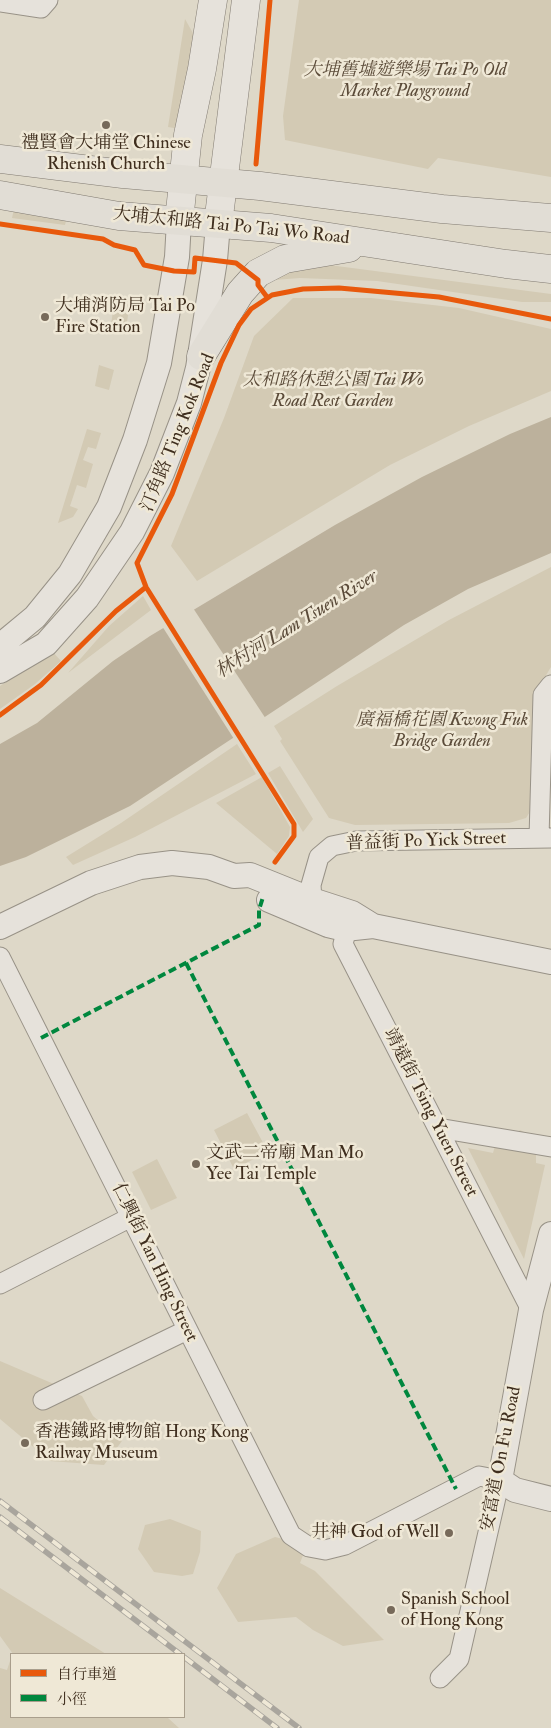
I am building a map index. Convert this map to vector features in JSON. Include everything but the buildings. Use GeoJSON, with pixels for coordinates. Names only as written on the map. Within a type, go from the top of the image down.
{"type":"FeatureCollection","features":[{"type":"Feature","properties":{"kind":"main road"},"geometry":{"type":"LineString","coordinates":[[179,221],[188,136],[202,69],[212,0]]}},
{"type":"Feature","properties":{"kind":"main road","name":"汀角路 Ting Kok Road"},"geometry":{"type":"LineString","coordinates":[[218,224],[246,0]]}},
{"type":"Feature","properties":{"kind":"main road"},"geometry":{"type":"LineString","coordinates":[[0,159],[123,174],[223,182],[442,209],[551,218]]}},
{"type":"Feature","properties":{"kind":"main road","name":"大埔太和路 Tai Po Tai Wo Road"},"geometry":{"type":"LineString","coordinates":[[0,195],[119,216],[287,230],[551,269]]}},
{"type":"Feature","properties":{"kind":"main road"},"geometry":{"type":"LineString","coordinates":[[201,356],[240,293],[265,268],[285,258],[380,245]]}},
{"type":"Feature","properties":{"kind":"street"},"geometry":{"type":"LineString","coordinates":[[0,2],[41,8],[48,0]]}},
{"type":"Feature","properties":{"kind":"street"},"geometry":{"type":"LineString","coordinates":[[0,646],[35,617],[70,574],[109,507],[135,440],[159,363],[177,256],[179,221]]}},
{"type":"Feature","properties":{"kind":"street","name":"汀角路 Ting Kok Road"},"geometry":{"type":"LineString","coordinates":[[0,671],[46,644],[87,598],[132,532],[162,473],[189,403],[201,356],[215,260],[218,224]]}},
{"type":"Feature","properties":{"kind":"street"},"geometry":{"type":"LineString","coordinates":[[545,838],[543,696],[551,685]]}},
{"type":"Feature","properties":{"kind":"street","name":"普益街 Po Yick Street"},"geometry":{"type":"LineString","coordinates":[[312,900],[311,885],[319,857],[332,846],[356,842],[545,838]]}},
{"type":"Feature","properties":{"kind":"street"},"geometry":{"type":"LineString","coordinates":[[0,927],[91,883],[140,867],[172,863],[209,867],[234,876],[250,875],[312,900],[348,921],[551,962]]}},
{"type":"Feature","properties":{"kind":"street"},"geometry":{"type":"LineString","coordinates":[[234,876],[242,888],[328,925],[348,921]]}},
{"type":"Feature","properties":{"kind":"street","name":"靖遠街 Tsing Yuen Street"},"geometry":{"type":"LineString","coordinates":[[348,921],[343,944],[438,1128],[541,1314]]}},
{"type":"Feature","properties":{"kind":"street","name":"仁興街 Yan Hing Street"},"geometry":{"type":"LineString","coordinates":[[0,957],[291,1535],[309,1547],[326,1550],[345,1545],[479,1476],[500,1480]]}},
{"type":"Feature","properties":{"kind":"street"},"geometry":{"type":"LineString","coordinates":[[438,1128],[551,1147]]}},
{"type":"Feature","properties":{"kind":"street"},"geometry":{"type":"LineString","coordinates":[[0,1284],[131,1216]]}},
{"type":"Feature","properties":{"kind":"street","name":"安富道 On Fu Road"},"geometry":{"type":"LineString","coordinates":[[440,1678],[459,1659],[463,1644],[500,1480],[541,1314],[551,1234]]}},
{"type":"Feature","properties":{"kind":"street"},"geometry":{"type":"LineString","coordinates":[[43,1400],[187,1330]]}},
{"type":"Feature","properties":{"kind":"street"},"geometry":{"type":"LineString","coordinates":[[500,1480],[515,1490],[551,1499]]}},
{"type":"Feature","properties":{"kind":"green space","name":"大埔舊墟遊樂場 Tai Po Old Market Playground"},"geometry":{"type":"Polygon","coordinates":[[[299,0],[551,0],[551,177],[438,158],[428,169],[285,140],[283,116],[299,0]]]}},
{"type":"Feature","properties":{"kind":"green space"},"geometry":{"type":"Polygon","coordinates":[[[185,19],[194,35],[180,129],[168,127],[185,19]]]}},
{"type":"Feature","properties":{"kind":"green space"},"geometry":{"type":"Polygon","coordinates":[[[14,209],[67,217],[65,225],[12,218],[14,209]]]}},
{"type":"Feature","properties":{"kind":"green space"},"geometry":{"type":"Polygon","coordinates":[[[329,265],[551,294],[551,302],[522,302],[377,281],[300,278],[274,280],[276,272],[329,265]]]}},
{"type":"Feature","properties":{"kind":"green space"},"geometry":{"type":"Polygon","coordinates":[[[115,297],[131,299],[126,327],[111,325],[115,297]]]}},
{"type":"Feature","properties":{"kind":"green space","name":"太和路休憩公園 Tai Wo Road Rest Garden"},"geometry":{"type":"Polygon","coordinates":[[[293,298],[371,298],[459,308],[551,329],[551,391],[469,426],[390,465],[197,581],[171,546],[224,418],[254,336],[293,298]]]}},
{"type":"Feature","properties":{"kind":"green space"},"geometry":{"type":"Polygon","coordinates":[[[99,365],[114,370],[109,390],[95,386],[99,365]]]}},
{"type":"Feature","properties":{"kind":"green space"},"geometry":{"type":"Polygon","coordinates":[[[87,429],[101,433],[96,449],[88,447],[83,460],[93,464],[86,488],[77,485],[70,506],[78,509],[73,517],[58,523],[87,429]]]}},
{"type":"Feature","properties":{"kind":"green space","name":"廣福橋花園 Kwong Fuk Bridge Garden"},"geometry":{"type":"Polygon","coordinates":[[[551,567],[551,667],[537,690],[533,807],[526,818],[509,823],[355,825],[329,818],[280,741],[282,739],[274,726],[337,686],[449,620],[551,567]]]}},
{"type":"Feature","properties":{"kind":"green space"},"geometry":{"type":"Polygon","coordinates":[[[143,596],[151,610],[68,673],[109,626],[143,596]]]}},
{"type":"Feature","properties":{"kind":"green space"},"geometry":{"type":"Polygon","coordinates":[[[52,651],[61,661],[35,684],[0,709],[0,686],[52,651]]]}},
{"type":"Feature","properties":{"kind":"green space"},"geometry":{"type":"Polygon","coordinates":[[[237,744],[256,774],[135,837],[73,865],[66,857],[121,823],[237,744]]]}},
{"type":"Feature","properties":{"kind":"green space"},"geometry":{"type":"Polygon","coordinates":[[[280,766],[313,819],[303,832],[268,773],[280,766]]]}},
{"type":"Feature","properties":{"kind":"green space"},"geometry":{"type":"Polygon","coordinates":[[[262,777],[290,827],[289,836],[277,854],[216,803],[262,777]]]}},
{"type":"Feature","properties":{"kind":"green space"},"geometry":{"type":"Polygon","coordinates":[[[247,1113],[268,1152],[234,1169],[214,1130],[247,1113]]]}},
{"type":"Feature","properties":{"kind":"green space"},"geometry":{"type":"Polygon","coordinates":[[[520,1130],[536,1138],[536,1163],[545,1165],[524,1259],[468,1148],[493,1153],[495,1146],[520,1130]]]}},
{"type":"Feature","properties":{"kind":"green space"},"geometry":{"type":"Polygon","coordinates":[[[157,1159],[177,1198],[151,1210],[132,1172],[157,1159]]]}},
{"type":"Feature","properties":{"kind":"green space"},"geometry":{"type":"Polygon","coordinates":[[[0,1361],[82,1396],[93,1416],[122,1441],[104,1465],[50,1461],[0,1419],[0,1361]]]}},
{"type":"Feature","properties":{"kind":"green space"},"geometry":{"type":"Polygon","coordinates":[[[170,1519],[201,1531],[200,1552],[193,1574],[182,1576],[154,1572],[138,1549],[145,1525],[170,1519]]]}},
{"type":"Feature","properties":{"kind":"green space"},"geometry":{"type":"Polygon","coordinates":[[[275,1537],[291,1541],[305,1550],[300,1563],[315,1571],[384,1640],[343,1646],[313,1630],[296,1617],[238,1622],[217,1588],[236,1554],[275,1537]]]}},
{"type":"Feature","properties":{"kind":"green space"},"geometry":{"type":"Polygon","coordinates":[[[0,1588],[104,1653],[12,1653],[0,1636],[0,1588]]]}},
{"type":"Feature","properties":{"kind":"green space"},"geometry":{"type":"Polygon","coordinates":[[[10,1661],[10,1718],[168,1718],[179,1728],[0,1728],[0,1668],[7,1670],[10,1661]]]}},
{"type":"Feature","properties":{"kind":"water","name":"林村河 Lam Tsuen River"},"geometry":{"type":"Polygon","coordinates":[[[551,417],[551,553],[468,589],[404,625],[130,806],[26,857],[0,866],[0,744],[37,723],[113,661],[150,636],[335,525],[422,477],[510,434],[551,417]]]}},
{"type":"Feature","properties":{"kind":"pier"},"geometry":{"type":"Polygon","coordinates":[[[193,608],[266,719],[234,739],[162,626],[193,608]]]}},
{"type":"Feature","properties":{"kind":"railway"},"geometry":{"type":"LineString","coordinates":[[0,1501],[299,1728]]}},
{"type":"Feature","properties":{"kind":"railway"},"geometry":{"type":"LineString","coordinates":[[0,1517],[179,1653]]}},
{"type":"Feature","properties":{"kind":"railway"},"geometry":{"type":"LineString","coordinates":[[185,1658],[277,1728]]}},
{"type":"Feature","properties":{"kind":"marked path"},"geometry":{"type":"LineString","coordinates":[[41,1038],[259,925],[259,910],[263,897]]}},
{"type":"Feature","properties":{"kind":"marked path"},"geometry":{"type":"LineString","coordinates":[[186,963],[456,1489]]}},
{"type":"Feature","properties":{"kind":"cycle path"},"geometry":{"type":"LineString","coordinates":[[256,164],[270,0]]}},
{"type":"Feature","properties":{"kind":"cycle path"},"geometry":{"type":"LineString","coordinates":[[0,224],[103,239],[114,245],[135,250],[144,265],[174,271],[194,272],[195,258],[236,263],[258,280],[258,285],[267,297]]}},
{"type":"Feature","properties":{"kind":"cycle path"},"geometry":{"type":"LineString","coordinates":[[275,862],[294,836],[294,824],[146,587],[137,563],[172,494],[221,363],[239,325],[251,309],[272,295],[303,289],[339,288],[439,297],[551,319]]}},
{"type":"Feature","properties":{"kind":"cycle path"},"geometry":{"type":"LineString","coordinates":[[0,715],[41,685],[116,611],[146,587]]}},
{"type":"Feature","properties":{"kind":"place","name":"禮賢會大埔堂 Chinese Rhenish Church"},"geometry":{"type":"Point","coordinates":[106,125]}},
{"type":"Feature","properties":{"kind":"place","name":"大埔消防局 Tai Po Fire Station"},"geometry":{"type":"Point","coordinates":[45,317]}},
{"type":"Feature","properties":{"kind":"place","name":"文武二帝廟 Man Mo Yee Tai Temple"},"geometry":{"type":"Point","coordinates":[196,1164]}},
{"type":"Feature","properties":{"kind":"place","name":"香港鐵路博物館 Hong Kong Railway Museum"},"geometry":{"type":"Point","coordinates":[25,1443]}},
{"type":"Feature","properties":{"kind":"place","name":"井神 God of Well"},"geometry":{"type":"Point","coordinates":[449,1533]}},
{"type":"Feature","properties":{"kind":"place","name":"Spanish School of Hong Kong"},"geometry":{"type":"Point","coordinates":[391,1610]}}]}
